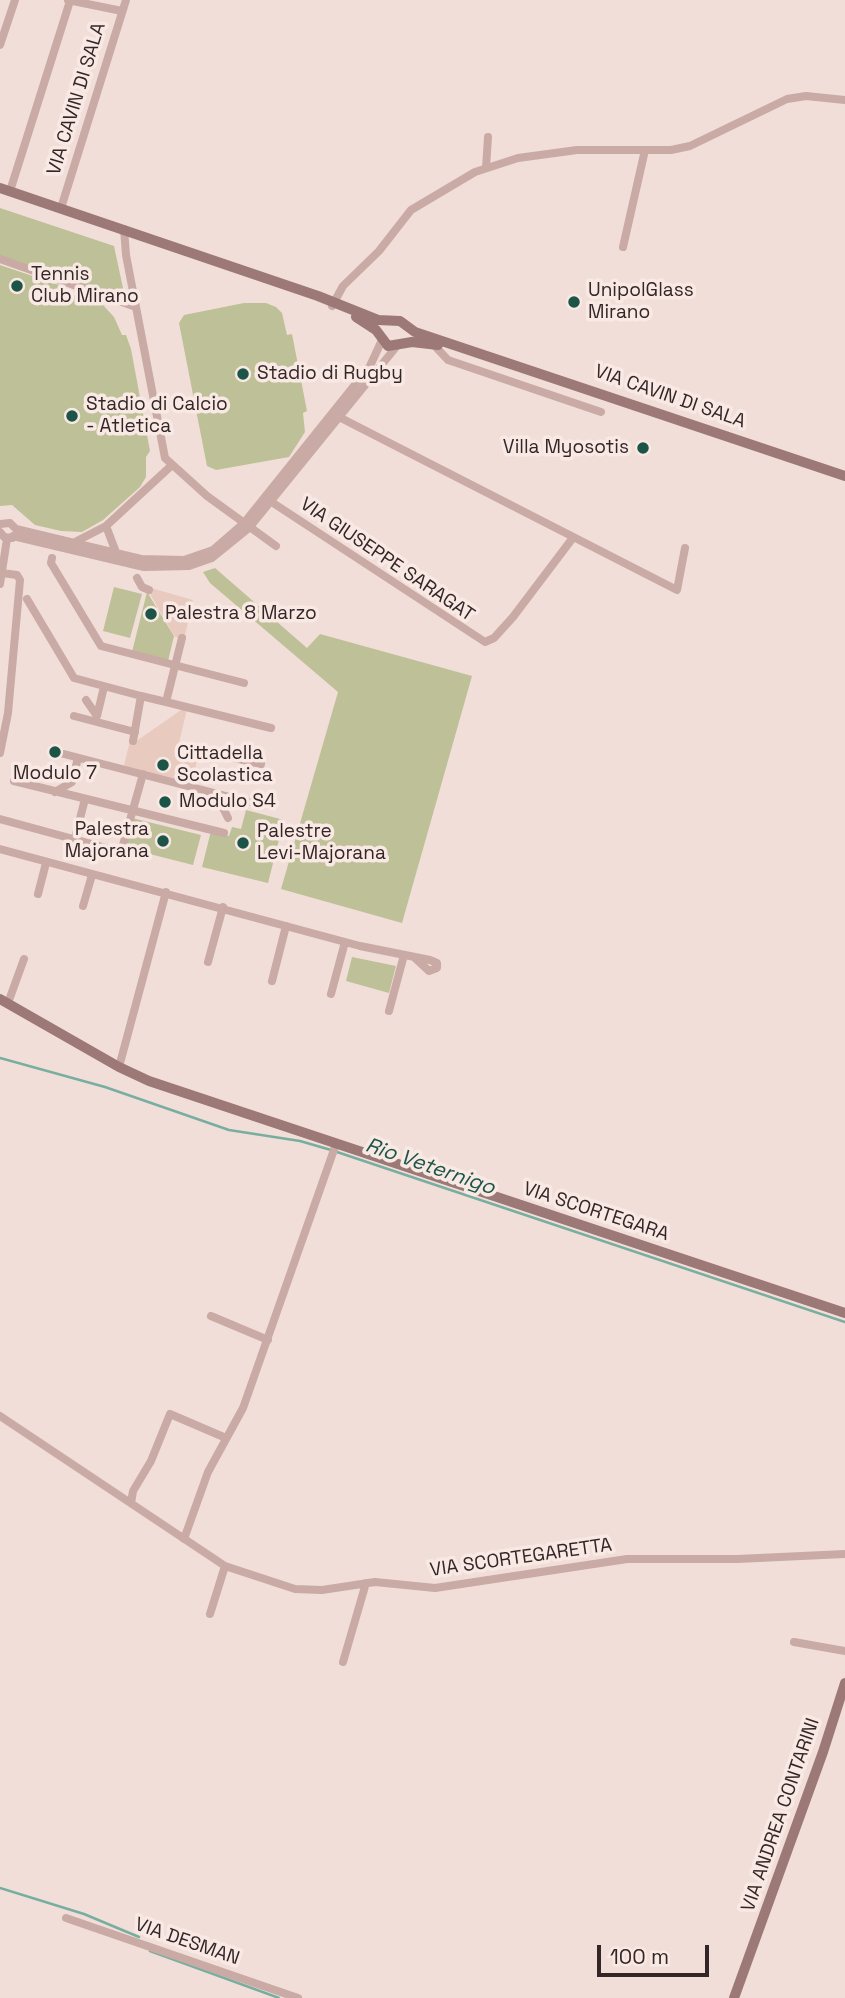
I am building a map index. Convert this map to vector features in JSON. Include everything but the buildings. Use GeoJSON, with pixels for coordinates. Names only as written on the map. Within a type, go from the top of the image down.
{"type":"FeatureCollection","features":[{"type":"Feature","properties":{"kind":"street"},"geometry":{"type":"LineString","coordinates":[[0,45],[15,0]]}},
{"type":"Feature","properties":{"kind":"street"},"geometry":{"type":"LineString","coordinates":[[122,11],[69,0],[5,190],[124,229],[333,304],[387,321],[396,320],[406,327],[408,335],[400,345],[335,415]]}},
{"type":"Feature","properties":{"kind":"street","name":"VIA CAVIN DI SALA"},"geometry":{"type":"LineString","coordinates":[[61,208],[126,0]]}},
{"type":"Feature","properties":{"kind":"street"},"geometry":{"type":"LineString","coordinates":[[333,304],[343,286],[379,251],[411,210],[448,186],[486,168],[518,158],[577,149],[671,150],[690,146],[787,99],[816,96],[845,100]]}},
{"type":"Feature","properties":{"kind":"street"},"geometry":{"type":"LineString","coordinates":[[486,168],[488,137]]}},
{"type":"Feature","properties":{"kind":"street"},"geometry":{"type":"LineString","coordinates":[[623,247],[645,150]]}},
{"type":"Feature","properties":{"kind":"street"},"geometry":{"type":"LineString","coordinates":[[124,229],[165,458],[171,466],[246,526],[276,546]]}},
{"type":"Feature","properties":{"kind":"street"},"geometry":{"type":"LineString","coordinates":[[0,259],[136,307]]}},
{"type":"Feature","properties":{"kind":"street"},"geometry":{"type":"LineString","coordinates":[[333,304],[368,323],[381,337],[400,345]]}},
{"type":"Feature","properties":{"kind":"street"},"geometry":{"type":"LineString","coordinates":[[5,531],[144,567],[198,564],[212,558],[246,526],[335,415],[373,362],[387,321]]}},
{"type":"Feature","properties":{"kind":"street","name":"VIA CAVIN DI SALA"},"geometry":{"type":"LineString","coordinates":[[406,327],[845,476]]}},
{"type":"Feature","properties":{"kind":"street","name":"VIA CAVIN DI SALA"},"geometry":{"type":"LineString","coordinates":[[400,345],[433,344],[483,352]]}},
{"type":"Feature","properties":{"kind":"street","name":"VIA CAVIN DI SALA"},"geometry":{"type":"LineString","coordinates":[[433,344],[450,361],[601,412]]}},
{"type":"Feature","properties":{"kind":"street"},"geometry":{"type":"LineString","coordinates":[[335,415],[572,539],[677,590],[685,548]]}},
{"type":"Feature","properties":{"kind":"street"},"geometry":{"type":"LineString","coordinates":[[72,544],[106,526],[171,466]]}},
{"type":"Feature","properties":{"kind":"street","name":"VIA GIUSEPPE SARAGAT"},"geometry":{"type":"LineString","coordinates":[[267,499],[485,642],[494,638],[513,618],[572,539]]}},
{"type":"Feature","properties":{"kind":"street"},"geometry":{"type":"LineString","coordinates":[[106,526],[117,555]]}},
{"type":"Feature","properties":{"kind":"street"},"geometry":{"type":"LineString","coordinates":[[5,531],[117,555],[155,560],[192,558],[213,551],[246,526]]}},
{"type":"Feature","properties":{"kind":"street"},"geometry":{"type":"LineString","coordinates":[[0,584],[5,531]]}},
{"type":"Feature","properties":{"kind":"street"},"geometry":{"type":"LineString","coordinates":[[52,558],[51,564],[101,646],[244,683]]}},
{"type":"Feature","properties":{"kind":"street"},"geometry":{"type":"LineString","coordinates":[[0,753],[4,695],[20,580],[17,575],[2,573]]}},
{"type":"Feature","properties":{"kind":"street"},"geometry":{"type":"LineString","coordinates":[[137,578],[142,587],[149,590]]}},
{"type":"Feature","properties":{"kind":"street"},"geometry":{"type":"LineString","coordinates":[[27,599],[74,678],[271,728]]}},
{"type":"Feature","properties":{"kind":"street"},"geometry":{"type":"LineString","coordinates":[[166,702],[182,638]]}},
{"type":"Feature","properties":{"kind":"street"},"geometry":{"type":"LineString","coordinates":[[86,700],[97,716],[104,687]]}},
{"type":"Feature","properties":{"kind":"street"},"geometry":{"type":"LineString","coordinates":[[133,741],[142,696]]}},
{"type":"Feature","properties":{"kind":"street"},"geometry":{"type":"LineString","coordinates":[[74,716],[135,732]]}},
{"type":"Feature","properties":{"kind":"street"},"geometry":{"type":"LineString","coordinates":[[200,750],[261,764]]}},
{"type":"Feature","properties":{"kind":"street"},"geometry":{"type":"LineString","coordinates":[[64,754],[249,802]]}},
{"type":"Feature","properties":{"kind":"street"},"geometry":{"type":"LineString","coordinates":[[55,792],[72,782],[78,758]]}},
{"type":"Feature","properties":{"kind":"street"},"geometry":{"type":"LineString","coordinates":[[0,819],[121,852],[143,774]]}},
{"type":"Feature","properties":{"kind":"street"},"geometry":{"type":"LineString","coordinates":[[14,781],[224,833]]}},
{"type":"Feature","properties":{"kind":"street"},"geometry":{"type":"LineString","coordinates":[[75,838],[85,799]]}},
{"type":"Feature","properties":{"kind":"street"},"geometry":{"type":"LineString","coordinates":[[223,808],[228,818]]}},
{"type":"Feature","properties":{"kind":"street"},"geometry":{"type":"LineString","coordinates":[[1,850],[223,907],[345,942],[415,958]]}},
{"type":"Feature","properties":{"kind":"street"},"geometry":{"type":"LineString","coordinates":[[38,894],[46,863]]}},
{"type":"Feature","properties":{"kind":"street"},"geometry":{"type":"LineString","coordinates":[[83,906],[92,875]]}},
{"type":"Feature","properties":{"kind":"street"},"geometry":{"type":"LineString","coordinates":[[119,1067],[166,892]]}},
{"type":"Feature","properties":{"kind":"street"},"geometry":{"type":"LineString","coordinates":[[208,962],[223,907]]}},
{"type":"Feature","properties":{"kind":"street"},"geometry":{"type":"LineString","coordinates":[[272,981],[286,926]]}},
{"type":"Feature","properties":{"kind":"street"},"geometry":{"type":"LineString","coordinates":[[331,994],[345,942]]}},
{"type":"Feature","properties":{"kind":"street"},"geometry":{"type":"LineString","coordinates":[[389,1011],[404,955]]}},
{"type":"Feature","properties":{"kind":"street"},"geometry":{"type":"LineString","coordinates":[[4,1001],[24,959]]}},
{"type":"Feature","properties":{"kind":"street","name":"VIA SCORTEGARA"},"geometry":{"type":"LineString","coordinates":[[4,1001],[119,1067],[160,1085],[845,1313]]}},
{"type":"Feature","properties":{"kind":"street"},"geometry":{"type":"LineString","coordinates":[[184,1539],[208,1472],[243,1408],[336,1144]]}},
{"type":"Feature","properties":{"kind":"street"},"geometry":{"type":"LineString","coordinates":[[211,1317],[268,1340]]}},
{"type":"Feature","properties":{"kind":"street"},"geometry":{"type":"LineString","coordinates":[[131,1503],[133,1491],[151,1461],[170,1414],[226,1438]]}},
{"type":"Feature","properties":{"kind":"street","name":"VIA SCORTEGARETTA"},"geometry":{"type":"LineString","coordinates":[[0,1416],[226,1566],[275,1584],[311,1591],[366,1583],[435,1588],[627,1559],[737,1559],[845,1554]]}},
{"type":"Feature","properties":{"kind":"street"},"geometry":{"type":"LineString","coordinates":[[211,1614],[226,1566]]}},
{"type":"Feature","properties":{"kind":"street"},"geometry":{"type":"LineString","coordinates":[[343,1662],[366,1583]]}},
{"type":"Feature","properties":{"kind":"street"},"geometry":{"type":"LineString","coordinates":[[794,1642],[845,1651]]}},
{"type":"Feature","properties":{"kind":"street","name":"VIA ANDREA CONTARINI"},"geometry":{"type":"LineString","coordinates":[[734,1998],[845,1683]]}},
{"type":"Feature","properties":{"kind":"street","name":"VIA DESMAN"},"geometry":{"type":"LineString","coordinates":[[66,1918],[298,1998]]}},
{"type":"Feature","properties":{"kind":"green space"},"geometry":{"type":"Polygon","coordinates":[[[0,208],[114,246],[126,302],[0,258],[0,208]]]}},
{"type":"Feature","properties":{"kind":"green space","name":"Stadio di Calcio - Atletica"},"geometry":{"type":"Polygon","coordinates":[[[0,265],[65,287],[64,292],[103,305],[114,317],[122,335],[126,335],[131,349],[150,451],[146,457],[146,477],[140,487],[103,520],[82,532],[61,531],[35,525],[12,505],[0,506],[0,265]]]}},
{"type":"Feature","properties":{"kind":"green space","name":"Stadio di Rugby"},"geometry":{"type":"Polygon","coordinates":[[[244,303],[266,303],[276,307],[282,313],[287,335],[292,334],[307,411],[303,413],[305,432],[289,457],[216,470],[207,466],[179,323],[184,315],[244,303]]]}},
{"type":"Feature","properties":{"kind":"green space"},"geometry":{"type":"Polygon","coordinates":[[[215,568],[307,648],[320,634],[472,676],[402,923],[281,889],[338,692],[210,583],[203,572],[215,568]]]}},
{"type":"Feature","properties":{"kind":"green space"},"geometry":{"type":"Polygon","coordinates":[[[114,587],[142,594],[130,638],[103,631],[114,587]]]}},
{"type":"Feature","properties":{"kind":"green space","name":"Palestra 8 Marzo"},"geometry":{"type":"Polygon","coordinates":[[[147,592],[174,636],[168,661],[132,652],[147,592]]]}},
{"type":"Feature","properties":{"kind":"green space","name":"Palestre Levi-Majorana"},"geometry":{"type":"Polygon","coordinates":[[[246,810],[284,820],[268,883],[202,867],[211,831],[229,836],[232,827],[241,829],[246,810]]]}},
{"type":"Feature","properties":{"kind":"green space","name":"Palestra Majorana"},"geometry":{"type":"Polygon","coordinates":[[[132,818],[201,835],[193,865],[126,848],[132,818]]]}},
{"type":"Feature","properties":{"kind":"green space"},"geometry":{"type":"Polygon","coordinates":[[[352,957],[396,966],[389,993],[346,981],[352,957]]]}},
{"type":"Feature","properties":{"kind":"shaded area"},"geometry":{"type":"Polygon","coordinates":[[[151,588],[193,600],[184,639],[175,637],[150,594],[151,588]]]}},
{"type":"Feature","properties":{"kind":"shaded area"},"geometry":{"type":"Polygon","coordinates":[[[184,708],[187,709],[179,743],[200,748],[191,787],[123,769],[130,741],[135,742],[184,708]]]}},
{"type":"Feature","properties":{"kind":"waterway","name":"Rio Veternigo"},"geometry":{"type":"LineString","coordinates":[[0,1058],[105,1087],[229,1130],[300,1141],[331,1150]]}},
{"type":"Feature","properties":{"kind":"waterway","name":"Rio Veternigo"},"geometry":{"type":"LineString","coordinates":[[337,1152],[845,1322]]}},
{"type":"Feature","properties":{"kind":"waterway"},"geometry":{"type":"LineString","coordinates":[[0,1888],[84,1914],[139,1937]]}},
{"type":"Feature","properties":{"kind":"waterway"},"geometry":{"type":"LineString","coordinates":[[150,1951],[279,1998]]}},
{"type":"Feature","properties":{"kind":"place","name":"Tennis Club Mirano"},"geometry":{"type":"Point","coordinates":[17,286]}},
{"type":"Feature","properties":{"kind":"place","name":"UnipolGlass Mirano"},"geometry":{"type":"Point","coordinates":[574,302]}},
{"type":"Feature","properties":{"kind":"place","name":"Stadio di Rugby"},"geometry":{"type":"Point","coordinates":[243,374]}},
{"type":"Feature","properties":{"kind":"place","name":"Stadio di Calcio - Atletica"},"geometry":{"type":"Point","coordinates":[72,416]}},
{"type":"Feature","properties":{"kind":"place","name":"Villa Myosotis"},"geometry":{"type":"Point","coordinates":[643,448]}},
{"type":"Feature","properties":{"kind":"place","name":"Palestra 8 Marzo"},"geometry":{"type":"Point","coordinates":[151,614]}},
{"type":"Feature","properties":{"kind":"place","name":"Modulo 7"},"geometry":{"type":"Point","coordinates":[55,752]}},
{"type":"Feature","properties":{"kind":"place","name":"Cittadella Scolastica"},"geometry":{"type":"Point","coordinates":[163,765]}},
{"type":"Feature","properties":{"kind":"place","name":"Modulo S4"},"geometry":{"type":"Point","coordinates":[165,802]}},
{"type":"Feature","properties":{"kind":"place","name":"Palestra Majorana"},"geometry":{"type":"Point","coordinates":[163,841]}},
{"type":"Feature","properties":{"kind":"place","name":"Palestre Levi-Majorana"},"geometry":{"type":"Point","coordinates":[243,843]}}]}
